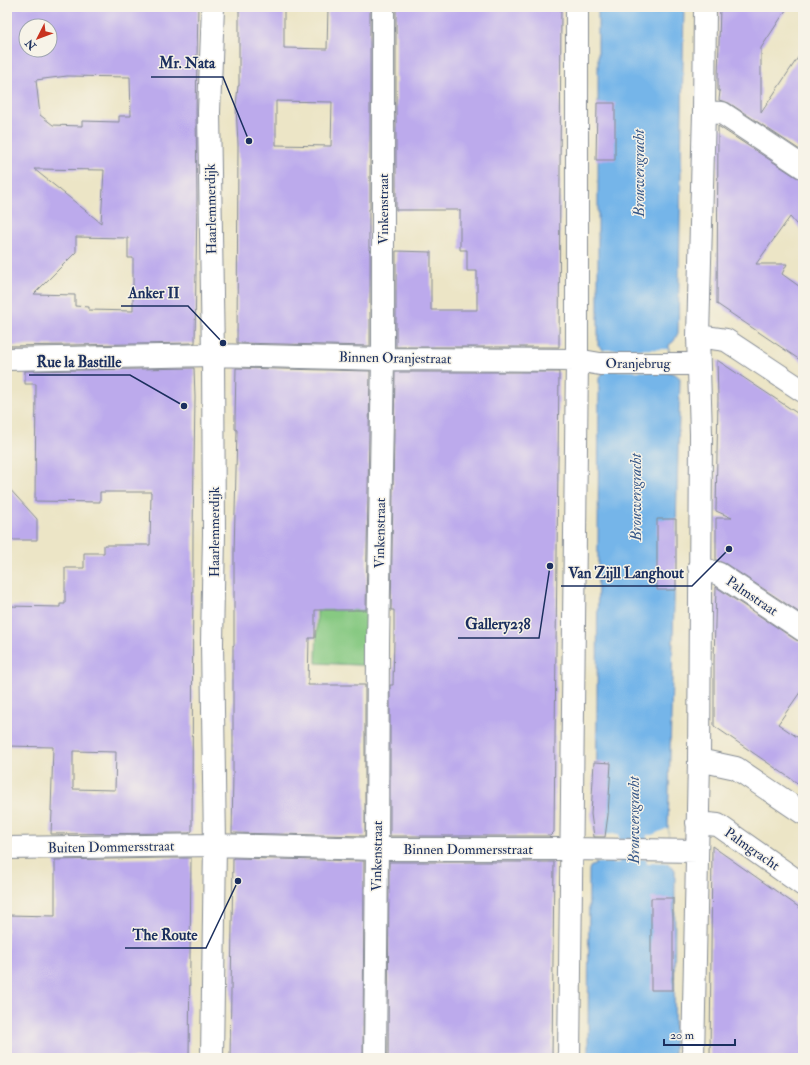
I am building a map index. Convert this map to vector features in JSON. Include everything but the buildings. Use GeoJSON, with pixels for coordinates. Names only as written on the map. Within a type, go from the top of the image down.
{"type":"FeatureCollection","features":[{"type":"Feature","properties":{"kind":"street","name":"Haarlemmerdijk"},"geometry":{"type":"LineString","coordinates":[[212,1058],[215,846],[212,643],[214,534],[213,355],[209,112],[213,7]]}},
{"type":"Feature","properties":{"kind":"street","name":"Vinkenstraat"},"geometry":{"type":"LineString","coordinates":[[375,1058],[378,644],[383,358],[383,7]]}},
{"type":"Feature","properties":{"kind":"street"},"geometry":{"type":"LineString","coordinates":[[569,1058],[577,360],[577,7]]}},
{"type":"Feature","properties":{"kind":"street"},"geometry":{"type":"LineString","coordinates":[[693,1058],[699,760],[701,428],[698,336],[704,112],[705,7]]}},
{"type":"Feature","properties":{"kind":"street"},"geometry":{"type":"LineString","coordinates":[[704,112],[722,114],[803,167]]}},
{"type":"Feature","properties":{"kind":"street"},"geometry":{"type":"LineString","coordinates":[[698,336],[726,340],[803,391]]}},
{"type":"Feature","properties":{"kind":"street","name":"Binnen Oranjestraat"},"geometry":{"type":"LineString","coordinates":[[7,359],[213,355],[577,360]]}},
{"type":"Feature","properties":{"kind":"street","name":"Oranjebrug"},"geometry":{"type":"LineString","coordinates":[[577,360],[600,364],[698,364]]}},
{"type":"Feature","properties":{"kind":"street","name":"Palmstraat"},"geometry":{"type":"LineString","coordinates":[[700,567],[719,574],[803,630]]}},
{"type":"Feature","properties":{"kind":"street"},"geometry":{"type":"LineString","coordinates":[[699,760],[736,768],[803,813]]}},
{"type":"Feature","properties":{"kind":"street","name":"Palmgracht"},"geometry":{"type":"LineString","coordinates":[[697,823],[718,825],[803,885]]}},
{"type":"Feature","properties":{"kind":"street","name":"Buiten Dommersstraat"},"geometry":{"type":"LineString","coordinates":[[7,848],[215,846]]}},
{"type":"Feature","properties":{"kind":"street","name":"Binnen Dommersstraat"},"geometry":{"type":"LineString","coordinates":[[215,846],[377,849],[596,849],[696,851]]}},
{"type":"Feature","properties":{"kind":"green space"},"geometry":{"type":"Polygon","coordinates":[[[317,610],[373,610],[378,666],[316,663],[317,610]]]}},
{"type":"Feature","properties":{"kind":"water","name":"Brouwersgracht"},"geometry":{"type":"Polygon","coordinates":[[[598,7],[684,7],[678,333],[674,341],[669,345],[668,372],[675,374],[680,378],[668,829],[668,865],[672,866],[675,870],[674,1058],[588,1058],[589,870],[590,867],[596,864],[599,378],[603,373],[604,350],[598,346],[598,7]]]}},
{"type":"Feature","properties":{"kind":"pier"},"geometry":{"type":"Polygon","coordinates":[[[668,349],[668,372],[603,370],[604,350],[668,349]]]}},
{"type":"Feature","properties":{"kind":"pier"},"geometry":{"type":"Polygon","coordinates":[[[668,828],[669,863],[651,862],[651,864],[647,864],[646,859],[619,858],[619,863],[596,863],[596,835],[619,834],[619,840],[647,841],[647,835],[652,835],[668,828]]]}},
{"type":"Feature","properties":{"kind":"place","name":"Mr. Nata"},"geometry":{"type":"Point","coordinates":[249,141]}},
{"type":"Feature","properties":{"kind":"place","name":"Anker II"},"geometry":{"type":"Point","coordinates":[223,343]}},
{"type":"Feature","properties":{"kind":"place","name":"Rue la Bastille"},"geometry":{"type":"Point","coordinates":[184,406]}},
{"type":"Feature","properties":{"kind":"place","name":"Van Zijll Langhout"},"geometry":{"type":"Point","coordinates":[729,549]}},
{"type":"Feature","properties":{"kind":"place","name":"Gallery238"},"geometry":{"type":"Point","coordinates":[550,566]}},
{"type":"Feature","properties":{"kind":"place","name":"The Route"},"geometry":{"type":"Point","coordinates":[238,881]}}]}
